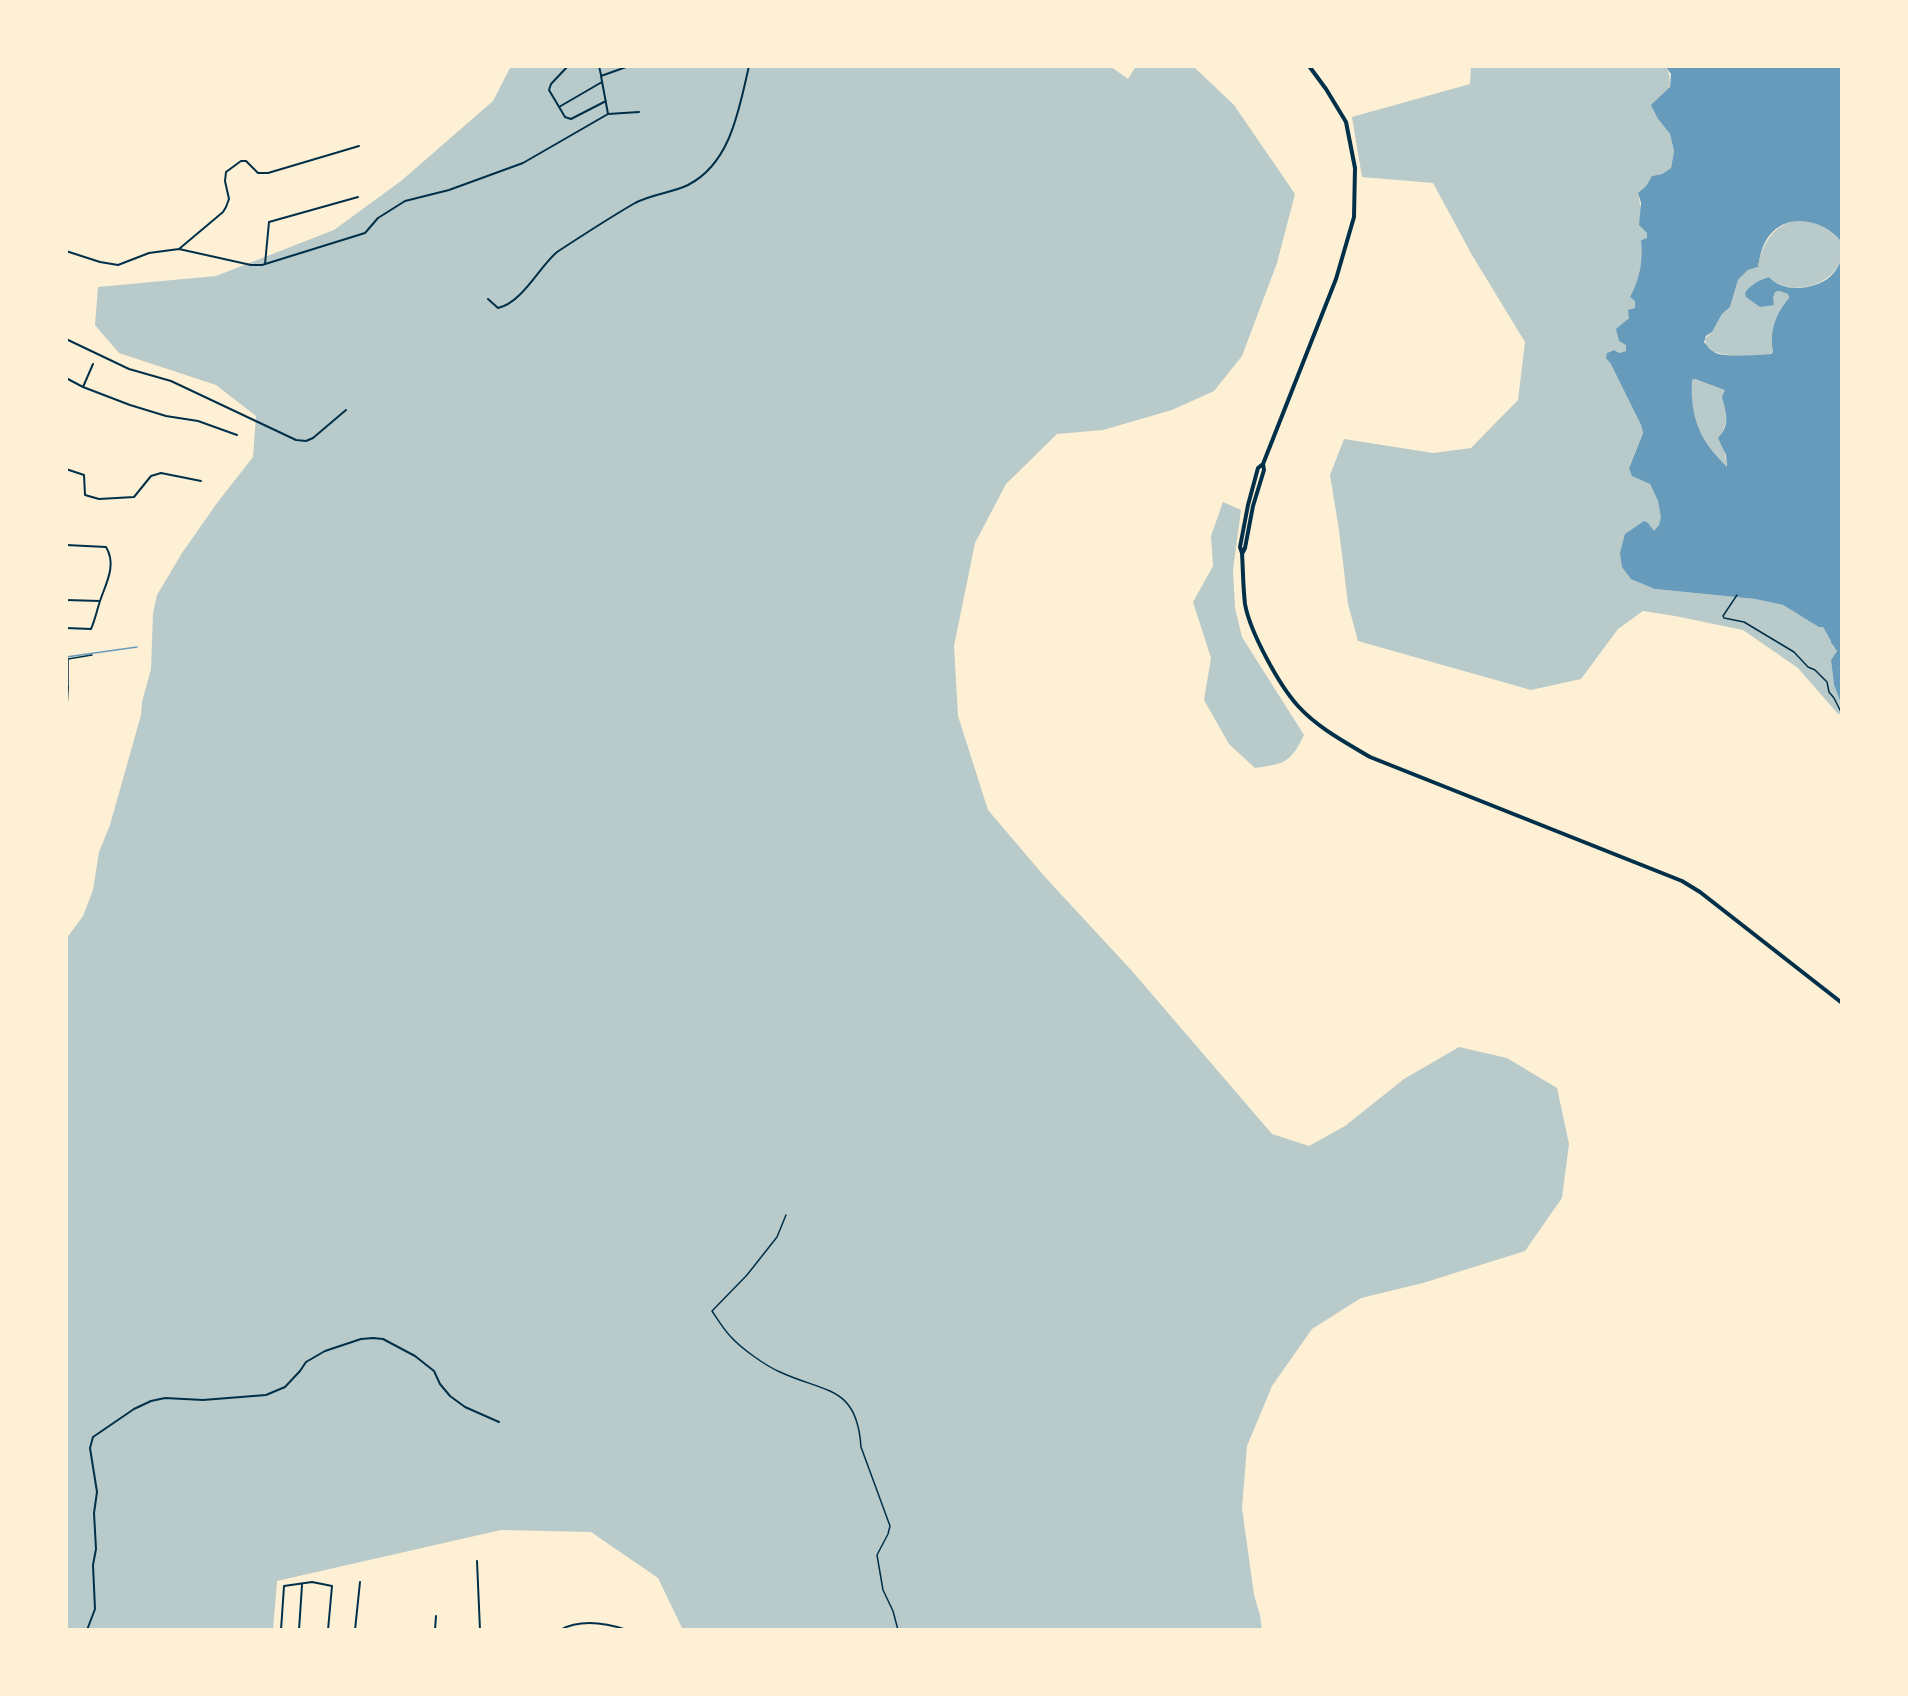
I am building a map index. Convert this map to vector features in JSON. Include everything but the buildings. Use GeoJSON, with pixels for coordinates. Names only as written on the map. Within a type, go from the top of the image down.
{"type":"FeatureCollection","features":[{"type":"Feature","properties":{"kind":"main road"},"geometry":{"type":"LineString","coordinates":[[1309,66],[1346,122],[1355,168],[1354,217],[1336,279],[1263,464],[1264,470],[1242,553],[1245,605],[1263,652],[1299,707],[1327,730],[1370,757],[1682,881],[1709,899],[1842,1003]]}},
{"type":"Feature","properties":{"kind":"street"},"geometry":{"type":"LineString","coordinates":[[568,66],[549,88],[565,117],[572,119],[606,101]]}},
{"type":"Feature","properties":{"kind":"street"},"geometry":{"type":"LineString","coordinates":[[599,66],[608,114]]}},
{"type":"Feature","properties":{"kind":"street"},"geometry":{"type":"LineString","coordinates":[[601,76],[628,66]]}},
{"type":"Feature","properties":{"kind":"street"},"geometry":{"type":"LineString","coordinates":[[488,299],[498,308],[508,305],[537,275],[547,261],[566,246],[635,203],[684,187],[708,172],[723,151],[730,136],[749,66]]}},
{"type":"Feature","properties":{"kind":"street"},"geometry":{"type":"LineString","coordinates":[[559,107],[602,82]]}},
{"type":"Feature","properties":{"kind":"street"},"geometry":{"type":"LineString","coordinates":[[66,251],[118,265],[148,253],[179,249],[251,265],[265,264],[365,233],[378,218],[399,204],[449,190],[523,163],[608,114],[639,112]]}},
{"type":"Feature","properties":{"kind":"street"},"geometry":{"type":"LineString","coordinates":[[179,249],[226,207],[228,195],[225,178],[229,169],[240,161],[246,162],[258,173],[268,173],[359,146]]}},
{"type":"Feature","properties":{"kind":"street"},"geometry":{"type":"LineString","coordinates":[[265,264],[268,222],[358,197]]}},
{"type":"Feature","properties":{"kind":"street"},"geometry":{"type":"LineString","coordinates":[[66,339],[129,369],[171,381],[296,440],[306,441],[313,438],[346,410]]}},
{"type":"Feature","properties":{"kind":"street"},"geometry":{"type":"LineString","coordinates":[[83,387],[93,364]]}},
{"type":"Feature","properties":{"kind":"street"},"geometry":{"type":"LineString","coordinates":[[66,378],[83,387],[158,414],[198,421],[237,435]]}},
{"type":"Feature","properties":{"kind":"street"},"geometry":{"type":"LineString","coordinates":[[66,469],[84,475],[85,495],[99,499],[134,497],[151,476],[161,473],[201,481]]}},
{"type":"Feature","properties":{"kind":"street"},"geometry":{"type":"LineString","coordinates":[[66,545],[105,547],[111,567],[91,629],[66,628]]}},
{"type":"Feature","properties":{"kind":"street"},"geometry":{"type":"LineString","coordinates":[[66,600],[100,601]]}},
{"type":"Feature","properties":{"kind":"street"},"geometry":{"type":"LineString","coordinates":[[66,719],[68,687]]}},
{"type":"Feature","properties":{"kind":"street"},"geometry":{"type":"LineString","coordinates":[[87,1630],[95,1609],[93,1565],[96,1549],[94,1513],[97,1491],[90,1448],[93,1437],[134,1409],[151,1401],[165,1398],[203,1400],[266,1395],[285,1387],[306,1362],[325,1351],[361,1339],[383,1338],[415,1356],[434,1371],[440,1384],[465,1407],[499,1422]]}},
{"type":"Feature","properties":{"kind":"street"},"geometry":{"type":"LineString","coordinates":[[477,1561],[480,1630]]}},
{"type":"Feature","properties":{"kind":"street"},"geometry":{"type":"LineString","coordinates":[[281,1630],[284,1586],[312,1582],[332,1586],[328,1630]]}},
{"type":"Feature","properties":{"kind":"street"},"geometry":{"type":"LineString","coordinates":[[355,1630],[360,1582]]}},
{"type":"Feature","properties":{"kind":"street"},"geometry":{"type":"LineString","coordinates":[[299,1630],[303,1584]]}},
{"type":"Feature","properties":{"kind":"street"},"geometry":{"type":"LineString","coordinates":[[435,1630],[436,1616]]}},
{"type":"Feature","properties":{"kind":"street"},"geometry":{"type":"LineString","coordinates":[[560,1630],[569,1626],[590,1623],[627,1630]]}},
{"type":"Feature","properties":{"kind":"lane"},"geometry":{"type":"LineString","coordinates":[[68,687],[68,659],[92,656]]}},
{"type":"Feature","properties":{"kind":"path"},"geometry":{"type":"LineString","coordinates":[[1737,595],[1723,616],[1724,618],[1744,622],[1794,652],[1825,680],[1829,693],[1842,714]]}},
{"type":"Feature","properties":{"kind":"path"},"geometry":{"type":"LineString","coordinates":[[786,1215],[771,1245],[747,1275],[712,1311],[732,1338],[771,1367],[831,1392],[848,1402],[856,1417],[861,1446],[890,1526],[877,1555],[883,1590],[893,1611],[898,1630]]}},
{"type":"Feature","properties":{"kind":"shaded area"},"geometry":{"type":"Polygon","coordinates":[[[511,66],[1110,66],[1128,79],[1136,66],[1193,66],[1234,105],[1295,194],[1277,263],[1242,356],[1214,391],[1172,410],[1103,430],[1057,434],[1006,484],[975,543],[954,646],[958,716],[988,810],[1045,877],[1132,971],[1272,1134],[1309,1146],[1345,1126],[1404,1079],[1459,1047],[1507,1058],[1557,1088],[1569,1144],[1562,1198],[1525,1251],[1423,1283],[1361,1298],[1312,1329],[1272,1386],[1247,1446],[1242,1508],[1254,1595],[1262,1630],[683,1630],[658,1578],[591,1532],[501,1530],[277,1581],[273,1630],[66,1630],[66,939],[83,916],[93,890],[99,852],[110,825],[141,715],[151,669],[153,613],[157,595],[182,553],[253,457],[256,416],[216,385],[119,353],[95,325],[98,287],[216,276],[334,230],[401,181],[493,101],[511,66]]]}},
{"type":"Feature","properties":{"kind":"shaded area"},"geometry":{"type":"Polygon","coordinates":[[[1471,66],[1665,66],[1670,86],[1658,119],[1670,134],[1674,151],[1671,168],[1662,174],[1652,176],[1638,193],[1647,238],[1641,240],[1640,269],[1630,297],[1636,301],[1630,317],[1617,329],[1619,341],[1626,344],[1626,351],[1619,353],[1613,350],[1607,353],[1643,433],[1629,467],[1650,484],[1662,517],[1654,532],[1655,589],[1755,599],[1783,605],[1823,627],[1837,651],[1831,660],[1834,685],[1842,706],[1842,713],[1838,714],[1798,668],[1743,630],[1643,611],[1618,629],[1581,679],[1531,690],[1358,641],[1348,604],[1330,475],[1344,439],[1433,453],[1471,448],[1518,400],[1525,342],[1472,255],[1433,183],[1362,177],[1352,117],[1470,84],[1471,66]]]}},
{"type":"Feature","properties":{"kind":"shaded area"},"geometry":{"type":"Polygon","coordinates":[[[1793,221],[1807,221],[1819,225],[1840,239],[1842,253],[1839,265],[1831,275],[1806,287],[1793,288],[1769,277],[1752,285],[1746,297],[1755,302],[1773,298],[1775,292],[1779,291],[1788,294],[1789,298],[1780,310],[1775,323],[1772,337],[1773,352],[1753,357],[1714,352],[1706,346],[1705,339],[1712,332],[1722,314],[1730,307],[1738,280],[1748,270],[1758,267],[1765,245],[1773,233],[1793,221]]]}},
{"type":"Feature","properties":{"kind":"shaded area"},"geometry":{"type":"Polygon","coordinates":[[[1692,380],[1725,389],[1724,405],[1728,416],[1722,434],[1727,468],[1703,438],[1698,428],[1692,408],[1692,380]]]}},
{"type":"Feature","properties":{"kind":"shaded area"},"geometry":{"type":"Polygon","coordinates":[[[1223,502],[1241,510],[1233,570],[1235,608],[1242,637],[1304,735],[1295,751],[1286,760],[1255,768],[1229,744],[1204,700],[1211,658],[1193,602],[1213,566],[1211,536],[1223,502]]]}},
{"type":"Feature","properties":{"kind":"water"},"geometry":{"type":"Polygon","coordinates":[[[1665,66],[1842,66],[1842,242],[1826,228],[1806,221],[1786,223],[1777,228],[1765,243],[1758,267],[1748,270],[1738,280],[1730,307],[1722,314],[1704,342],[1718,354],[1741,356],[1771,354],[1775,323],[1780,310],[1789,298],[1788,294],[1775,292],[1774,305],[1760,307],[1746,297],[1747,290],[1755,283],[1769,277],[1788,287],[1803,288],[1817,284],[1832,274],[1842,258],[1842,706],[1834,685],[1831,660],[1837,651],[1823,627],[1819,627],[1783,605],[1755,599],[1655,589],[1631,579],[1622,567],[1620,553],[1625,534],[1644,521],[1654,531],[1661,517],[1658,501],[1650,484],[1632,476],[1629,468],[1643,433],[1611,364],[1606,358],[1607,353],[1614,350],[1619,353],[1626,351],[1626,345],[1619,341],[1616,329],[1629,318],[1628,310],[1635,308],[1635,301],[1630,297],[1640,269],[1641,240],[1647,238],[1647,233],[1639,225],[1641,203],[1638,193],[1652,176],[1662,174],[1671,168],[1674,151],[1670,134],[1658,119],[1651,105],[1670,87],[1671,74],[1665,66]],[[1695,379],[1692,380],[1693,406],[1699,428],[1710,448],[1727,467],[1726,455],[1718,438],[1726,423],[1722,397],[1725,390],[1695,379]]]}},
{"type":"Feature","properties":{"kind":"waterway"},"geometry":{"type":"LineString","coordinates":[[66,657],[137,647]]}}]}
